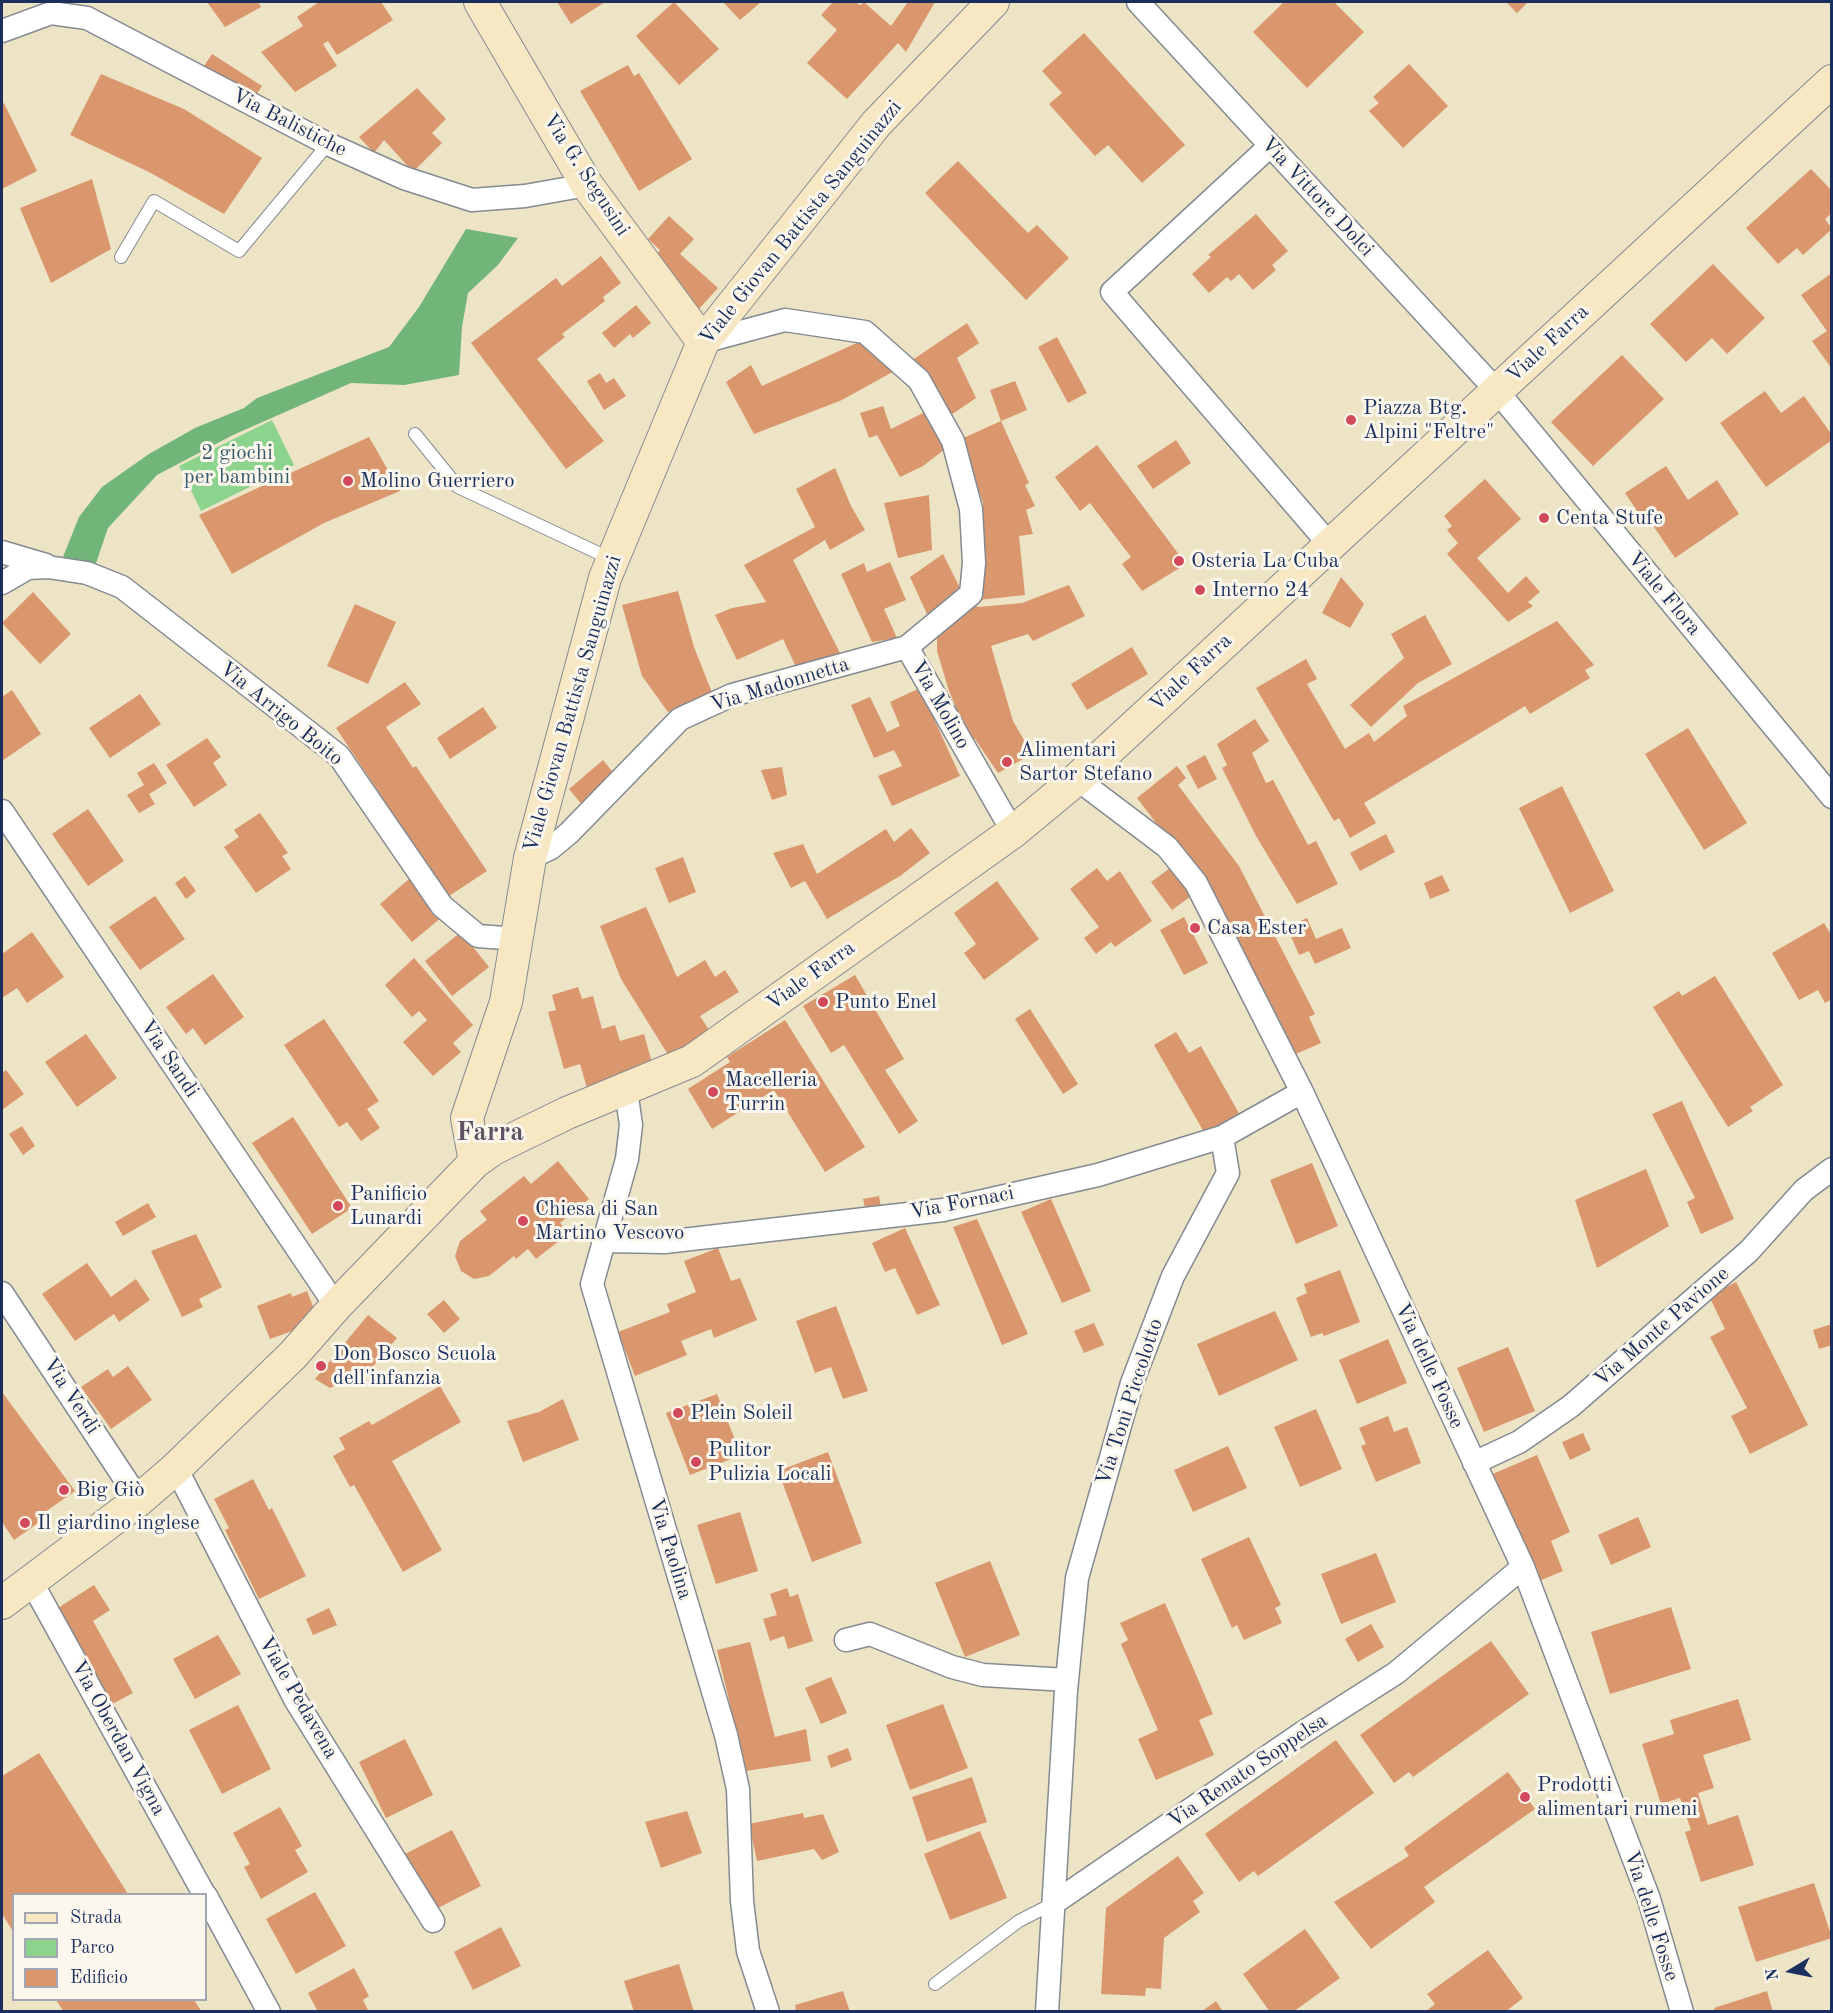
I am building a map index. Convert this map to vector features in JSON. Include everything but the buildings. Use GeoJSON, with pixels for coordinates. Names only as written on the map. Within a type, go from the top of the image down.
{"type":"FeatureCollection","features":[{"type":"Feature","properties":{"kind":"main road","name":"Via G. Segusini"},"geometry":{"type":"LineString","coordinates":[[480,2],[588,185],[703,342]]}},
{"type":"Feature","properties":{"kind":"main road","name":"Viale Giovan Battista Sanguinazzi"},"geometry":{"type":"LineString","coordinates":[[475,1162],[467,1118],[506,1002],[530,858],[605,578],[703,342],[876,124],[993,2]]}},
{"type":"Feature","properties":{"kind":"main road","name":"Viale Farra"},"geometry":{"type":"LineString","coordinates":[[475,1162],[493,1149],[551,1120],[692,1061],[1013,832],[1077,779],[1832,81]]}},
{"type":"Feature","properties":{"kind":"main road"},"geometry":{"type":"LineString","coordinates":[[2,1603],[139,1500],[176,1468],[292,1355],[475,1162]]}},
{"type":"Feature","properties":{"kind":"street","name":"Via Vittore Dolci"},"geometry":{"type":"LineString","coordinates":[[1138,2],[1497,391]]}},
{"type":"Feature","properties":{"kind":"street","name":"Via Balistiche"},"geometry":{"type":"LineString","coordinates":[[2,31],[24,21],[51,13],[87,18],[328,144],[404,178],[472,200],[525,196],[588,185]]}},
{"type":"Feature","properties":{"kind":"street"},"geometry":{"type":"LineString","coordinates":[[1270,146],[1112,292],[1329,544]]}},
{"type":"Feature","properties":{"kind":"street","name":"Via Molino"},"geometry":{"type":"LineString","coordinates":[[703,342],[785,320],[865,332],[919,380],[953,441],[971,509],[974,563],[971,594],[907,647],[1013,832]]}},
{"type":"Feature","properties":{"kind":"street","name":"Viale Flora"},"geometry":{"type":"LineString","coordinates":[[1497,391],[1832,797]]}},
{"type":"Feature","properties":{"kind":"street","name":"Via Arrigo Boito"},"geometry":{"type":"LineString","coordinates":[[2,552],[62,569],[87,573],[122,588],[339,756],[442,906],[478,936],[517,939]]}},
{"type":"Feature","properties":{"kind":"street","name":"Via Arrigo Boito"},"geometry":{"type":"LineString","coordinates":[[2,583],[28,568],[62,569]]}},
{"type":"Feature","properties":{"kind":"street","name":"Via Madonnetta"},"geometry":{"type":"LineString","coordinates":[[530,858],[551,848],[569,833],[680,719],[732,695],[907,647]]}},
{"type":"Feature","properties":{"kind":"street","name":"Via delle Fosse"},"geometry":{"type":"LineString","coordinates":[[1077,779],[1167,847],[1196,883],[1302,1092],[1523,1567],[1649,1899],[1682,2012]]}},
{"type":"Feature","properties":{"kind":"street","name":"Via Sandi"},"geometry":{"type":"LineString","coordinates":[[2,811],[336,1306]]}},
{"type":"Feature","properties":{"kind":"street","name":"Via Paolina"},"geometry":{"type":"LineString","coordinates":[[626,1090],[631,1125],[627,1159],[592,1284],[726,1735],[738,1789],[742,1901],[748,1951],[768,2012]]}},
{"type":"Feature","properties":{"kind":"street","name":"Via Fornaci"},"geometry":{"type":"LineString","coordinates":[[605,1241],[665,1242],[943,1210],[1098,1175],[1222,1137],[1302,1092]]}},
{"type":"Feature","properties":{"kind":"street","name":"Via Toni Piccolotto"},"geometry":{"type":"LineString","coordinates":[[1054,1903],[1067,1680],[1077,1578],[1129,1395],[1173,1276],[1228,1173],[1222,1137]]}},
{"type":"Feature","properties":{"kind":"street","name":"Via Monte Pavione"},"geometry":{"type":"LineString","coordinates":[[1474,1463],[1519,1442],[1570,1406],[1749,1251],[1804,1190],[1832,1169]]}},
{"type":"Feature","properties":{"kind":"street","name":"Via Verdi"},"geometry":{"type":"LineString","coordinates":[[2,1293],[139,1500]]}},
{"type":"Feature","properties":{"kind":"street","name":"Viale Pedavena"},"geometry":{"type":"LineString","coordinates":[[176,1468],[296,1701],[433,1921]]}},
{"type":"Feature","properties":{"kind":"street","name":"Via Renato Soppelsa"},"geometry":{"type":"LineString","coordinates":[[1054,1903],[1302,1733],[1396,1673],[1523,1567]]}},
{"type":"Feature","properties":{"kind":"street","name":"Via Oberdan Vigna"},"geometry":{"type":"LineString","coordinates":[[31,1581],[204,1893]]}},
{"type":"Feature","properties":{"kind":"street"},"geometry":{"type":"LineString","coordinates":[[846,1640],[870,1634],[951,1667],[983,1675],[1067,1680]]}},
{"type":"Feature","properties":{"kind":"street","name":"Via Oberdan Vigna"},"geometry":{"type":"LineString","coordinates":[[207,1899],[269,2012]]}},
{"type":"Feature","properties":{"kind":"street"},"geometry":{"type":"LineString","coordinates":[[1047,2012],[1054,1903]]}},
{"type":"Feature","properties":{"kind":"lane"},"geometry":{"type":"LineString","coordinates":[[121,257],[154,201],[239,250],[328,144]]}},
{"type":"Feature","properties":{"kind":"lane"},"geometry":{"type":"LineString","coordinates":[[415,434],[458,487],[612,559]]}},
{"type":"Feature","properties":{"kind":"lane"},"geometry":{"type":"LineString","coordinates":[[935,1984],[1019,1921],[1054,1903]]}},
{"type":"Feature","properties":{"kind":"green space"},"geometry":{"type":"Polygon","coordinates":[[[466,229],[518,238],[498,265],[468,293],[462,327],[459,375],[404,385],[351,383],[233,435],[157,475],[108,528],[94,569],[74,559],[63,557],[79,517],[102,487],[149,454],[195,428],[244,408],[257,398],[389,347],[419,307],[466,229]]]}},
{"type":"Feature","properties":{"kind":"green space","name":"2 giochi per bambini"},"geometry":{"type":"Polygon","coordinates":[[[272,420],[294,465],[201,511],[179,466],[272,420]]]}},
{"type":"Feature","properties":{"kind":"place","name":"Piazza Btg. Alpini \"Feltre\""},"geometry":{"type":"Point","coordinates":[1351,420]}},
{"type":"Feature","properties":{"kind":"place","name":"Molino Guerriero"},"geometry":{"type":"Point","coordinates":[348,481]}},
{"type":"Feature","properties":{"kind":"place","name":"Centa Stufe"},"geometry":{"type":"Point","coordinates":[1544,518]}},
{"type":"Feature","properties":{"kind":"place","name":"Osteria La Cuba"},"geometry":{"type":"Point","coordinates":[1179,561]}},
{"type":"Feature","properties":{"kind":"place","name":"Interno 24"},"geometry":{"type":"Point","coordinates":[1200,590]}},
{"type":"Feature","properties":{"kind":"place","name":"Alimentari Sartor Stefano"},"geometry":{"type":"Point","coordinates":[1007,762]}},
{"type":"Feature","properties":{"kind":"place","name":"Casa Ester"},"geometry":{"type":"Point","coordinates":[1195,928]}},
{"type":"Feature","properties":{"kind":"place","name":"Punto Enel"},"geometry":{"type":"Point","coordinates":[823,1002]}},
{"type":"Feature","properties":{"kind":"place","name":"Macelleria Turrin"},"geometry":{"type":"Point","coordinates":[713,1092]}},
{"type":"Feature","properties":{"kind":"place","name":"Panificio Lunardi"},"geometry":{"type":"Point","coordinates":[338,1206]}},
{"type":"Feature","properties":{"kind":"place","name":"Chiesa di San Martino Vescovo"},"geometry":{"type":"Point","coordinates":[523,1221]}},
{"type":"Feature","properties":{"kind":"place","name":"Don Bosco Scuola dell'infanzia"},"geometry":{"type":"Point","coordinates":[321,1366]}},
{"type":"Feature","properties":{"kind":"place","name":"Plein Soleil"},"geometry":{"type":"Point","coordinates":[678,1413]}},
{"type":"Feature","properties":{"kind":"place","name":"Pulitor Pulizia Locali"},"geometry":{"type":"Point","coordinates":[696,1462]}},
{"type":"Feature","properties":{"kind":"place","name":"Big Giò"},"geometry":{"type":"Point","coordinates":[64,1490]}},
{"type":"Feature","properties":{"kind":"place","name":"Il giardino inglese"},"geometry":{"type":"Point","coordinates":[25,1523]}},
{"type":"Feature","properties":{"kind":"place","name":"Prodotti alimentari rumeni"},"geometry":{"type":"Point","coordinates":[1525,1797]}},
{"type":"Feature","properties":{"kind":"district","name":"Farra"},"geometry":{"type":"Point","coordinates":[490,1133]}}]}
